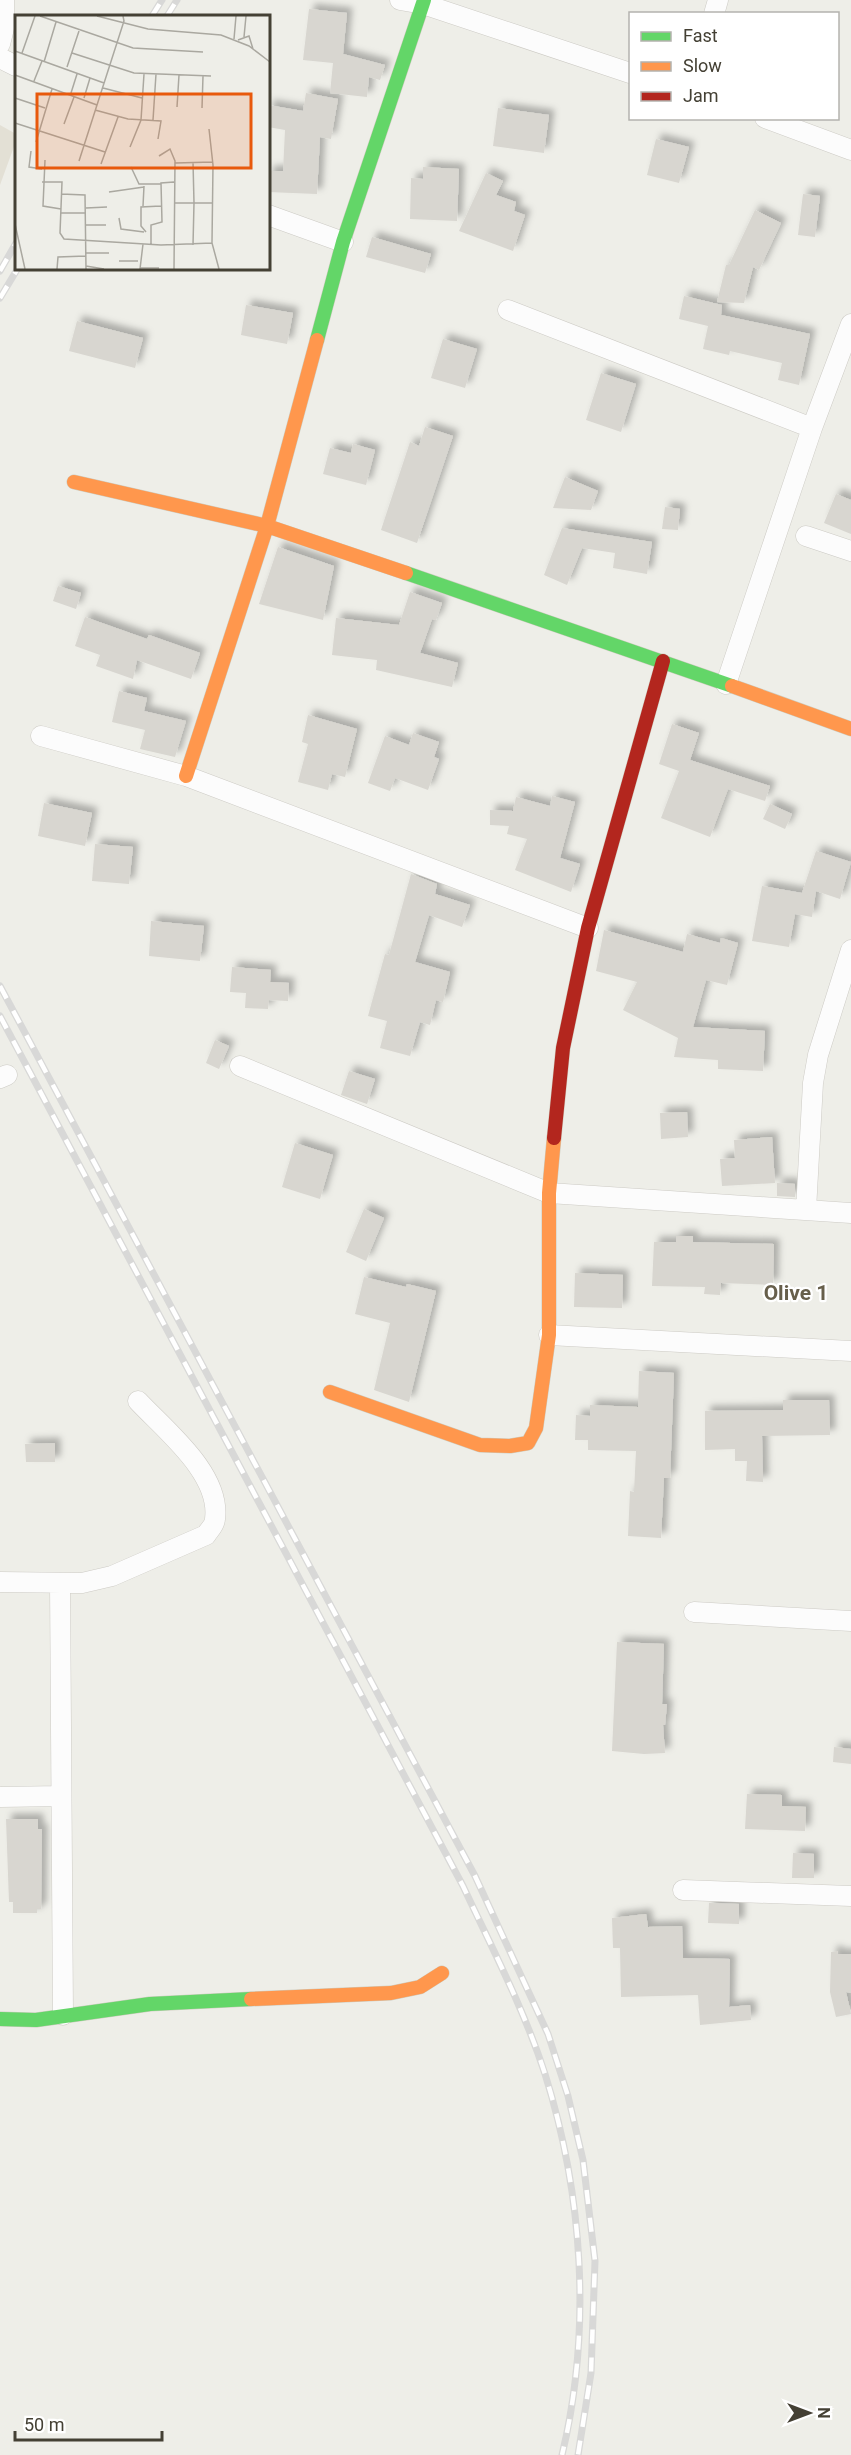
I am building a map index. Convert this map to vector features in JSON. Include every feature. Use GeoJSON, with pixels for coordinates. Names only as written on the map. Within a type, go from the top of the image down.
{"type":"FeatureCollection","features":[{"type":"Feature","properties":{"kind":"street"},"geometry":{"type":"LineString","coordinates":[[0,44],[4,28],[4,0]]}},
{"type":"Feature","properties":{"kind":"street"},"geometry":{"type":"LineString","coordinates":[[400,0],[424,2],[629,73]]}},
{"type":"Feature","properties":{"kind":"street"},"geometry":{"type":"LineString","coordinates":[[186,776],[267,526],[343,242],[424,2]]}},
{"type":"Feature","properties":{"kind":"street"},"geometry":{"type":"LineString","coordinates":[[0,58],[15,66]]}},
{"type":"Feature","properties":{"kind":"street"},"geometry":{"type":"LineString","coordinates":[[770,120],[851,150]]}},
{"type":"Feature","properties":{"kind":"street"},"geometry":{"type":"LineString","coordinates":[[270,216],[343,242]]}},
{"type":"Feature","properties":{"kind":"street"},"geometry":{"type":"LineString","coordinates":[[508,309],[812,428]]}},
{"type":"Feature","properties":{"kind":"street"},"geometry":{"type":"LineString","coordinates":[[726,684],[812,428],[851,324]]}},
{"type":"Feature","properties":{"kind":"street"},"geometry":{"type":"LineString","coordinates":[[74,482],[267,526],[663,661],[851,729]]}},
{"type":"Feature","properties":{"kind":"street"},"geometry":{"type":"LineString","coordinates":[[806,536],[851,551]]}},
{"type":"Feature","properties":{"kind":"street"},"geometry":{"type":"LineString","coordinates":[[330,1392],[480,1445],[510,1446],[528,1443],[536,1428],[549,1335],[549,1193],[562,1048],[588,928],[663,661]]}},
{"type":"Feature","properties":{"kind":"street"},"geometry":{"type":"LineString","coordinates":[[41,736],[186,776],[588,928]]}},
{"type":"Feature","properties":{"kind":"street"},"geometry":{"type":"LineString","coordinates":[[806,1209],[813,1083],[818,1056],[851,950]]}},
{"type":"Feature","properties":{"kind":"street"},"geometry":{"type":"LineString","coordinates":[[240,1066],[549,1193],[851,1213]]}},
{"type":"Feature","properties":{"kind":"street"},"geometry":{"type":"LineString","coordinates":[[549,1335],[851,1351]]}},
{"type":"Feature","properties":{"kind":"street"},"geometry":{"type":"LineString","coordinates":[[0,1582],[82,1582],[112,1576],[206,1535],[215,1521],[215,1495],[196,1463],[138,1401]]}},
{"type":"Feature","properties":{"kind":"street"},"geometry":{"type":"LineString","coordinates":[[60,1583],[63,2015]]}},
{"type":"Feature","properties":{"kind":"street"},"geometry":{"type":"LineString","coordinates":[[694,1612],[851,1621]]}},
{"type":"Feature","properties":{"kind":"street"},"geometry":{"type":"LineString","coordinates":[[0,1797],[61,1796]]}},
{"type":"Feature","properties":{"kind":"street"},"geometry":{"type":"LineString","coordinates":[[683,1890],[851,1896]]}},
{"type":"Feature","properties":{"kind":"street"},"geometry":{"type":"LineString","coordinates":[[0,2019],[36,2020],[156,2003],[391,1993],[420,1987],[442,1973]]}},
{"type":"Feature","properties":{"kind":"shaded area"},"geometry":{"type":"Polygon","coordinates":[[[0,125],[15,133],[15,144],[0,185],[0,125]]]}},
{"type":"Feature","properties":{"kind":"building"},"geometry":{"type":"Polygon","coordinates":[[[309,9],[347,13],[343,54],[385,65],[380,80],[369,77],[367,97],[330,93],[333,63],[303,60],[309,9]]]}},
{"type":"Feature","properties":{"kind":"building"},"geometry":{"type":"Polygon","coordinates":[[[306,93],[338,99],[331,139],[320,137],[317,194],[270,192],[270,171],[283,171],[285,130],[270,127],[270,105],[303,111],[306,93]]]}},
{"type":"Feature","properties":{"kind":"building"},"geometry":{"type":"Polygon","coordinates":[[[498,108],[549,115],[544,153],[493,146],[498,108]]]}},
{"type":"Feature","properties":{"kind":"building"},"geometry":{"type":"Polygon","coordinates":[[[656,139],[689,147],[679,183],[647,175],[656,139]]]}},
{"type":"Feature","properties":{"kind":"building"},"geometry":{"type":"Polygon","coordinates":[[[423,167],[459,169],[457,221],[410,219],[411,178],[423,179],[423,167]]]}},
{"type":"Feature","properties":{"kind":"building"},"geometry":{"type":"Polygon","coordinates":[[[486,173],[503,181],[496,195],[516,202],[514,211],[525,215],[513,251],[459,231],[486,173]]]}},
{"type":"Feature","properties":{"kind":"building"},"geometry":{"type":"Polygon","coordinates":[[[803,194],[820,196],[815,237],[798,235],[803,194]]]}},
{"type":"Feature","properties":{"kind":"building"},"geometry":{"type":"Polygon","coordinates":[[[755,210],[781,223],[759,270],[753,267],[744,303],[717,302],[726,265],[729,265],[755,210]]]}},
{"type":"Feature","properties":{"kind":"building"},"geometry":{"type":"Polygon","coordinates":[[[372,237],[431,254],[425,273],[366,257],[372,237]]]}},
{"type":"Feature","properties":{"kind":"building"},"geometry":{"type":"Polygon","coordinates":[[[684,296],[722,305],[721,315],[810,334],[799,385],[778,380],[782,363],[730,351],[729,355],[703,349],[708,326],[679,319],[684,296]]]}},
{"type":"Feature","properties":{"kind":"building"},"geometry":{"type":"Polygon","coordinates":[[[246,305],[293,313],[287,344],[241,335],[246,305]]]}},
{"type":"Feature","properties":{"kind":"building"},"geometry":{"type":"Polygon","coordinates":[[[77,321],[143,338],[135,368],[69,351],[77,321]]]}},
{"type":"Feature","properties":{"kind":"building"},"geometry":{"type":"Polygon","coordinates":[[[443,339],[477,349],[465,388],[431,378],[443,339]]]}},
{"type":"Feature","properties":{"kind":"building"},"geometry":{"type":"Polygon","coordinates":[[[601,373],[636,384],[621,432],[586,420],[601,373]]]}},
{"type":"Feature","properties":{"kind":"building"},"geometry":{"type":"Polygon","coordinates":[[[425,427],[453,436],[417,543],[381,530],[410,442],[419,446],[425,427]]]}},
{"type":"Feature","properties":{"kind":"building"},"geometry":{"type":"Polygon","coordinates":[[[353,444],[375,450],[366,485],[323,474],[330,448],[351,453],[353,444]]]}},
{"type":"Feature","properties":{"kind":"building"},"geometry":{"type":"Polygon","coordinates":[[[565,477],[598,491],[591,510],[553,508],[565,477]]]}},
{"type":"Feature","properties":{"kind":"building"},"geometry":{"type":"Polygon","coordinates":[[[836,494],[851,500],[851,534],[824,523],[836,494]]]}},
{"type":"Feature","properties":{"kind":"building"},"geometry":{"type":"Polygon","coordinates":[[[665,507],[680,509],[678,530],[662,529],[665,507]]]}},
{"type":"Feature","properties":{"kind":"building"},"geometry":{"type":"Polygon","coordinates":[[[562,528],[652,542],[647,574],[613,568],[615,553],[582,548],[567,585],[544,575],[562,528]]]}},
{"type":"Feature","properties":{"kind":"building"},"geometry":{"type":"Polygon","coordinates":[[[278,547],[334,566],[323,620],[259,604],[278,547]]]}},
{"type":"Feature","properties":{"kind":"building"},"geometry":{"type":"Polygon","coordinates":[[[58,586],[81,593],[76,609],[53,601],[58,586]]]}},
{"type":"Feature","properties":{"kind":"building"},"geometry":{"type":"Polygon","coordinates":[[[410,592],[442,603],[436,620],[432,619],[420,653],[458,663],[452,687],[376,670],[377,660],[332,655],[336,618],[399,625],[410,592]]]}},
{"type":"Feature","properties":{"kind":"building"},"geometry":{"type":"Polygon","coordinates":[[[85,617],[147,639],[149,635],[200,653],[191,679],[137,660],[133,679],[96,666],[100,655],[75,646],[85,617]]]}},
{"type":"Feature","properties":{"kind":"building"},"geometry":{"type":"Polygon","coordinates":[[[119,691],[147,698],[144,711],[186,721],[175,757],[140,749],[145,730],[112,722],[119,691]]]}},
{"type":"Feature","properties":{"kind":"building"},"geometry":{"type":"Polygon","coordinates":[[[308,715],[357,729],[345,777],[332,774],[328,790],[298,782],[308,744],[302,742],[308,715]]]}},
{"type":"Feature","properties":{"kind":"building"},"geometry":{"type":"Polygon","coordinates":[[[672,724],[699,733],[690,760],[770,786],[765,801],[728,789],[710,837],[661,818],[679,771],[659,764],[672,724]]]}},
{"type":"Feature","properties":{"kind":"building"},"geometry":{"type":"Polygon","coordinates":[[[413,733],[439,742],[434,757],[439,759],[428,790],[395,778],[390,791],[368,783],[385,736],[409,745],[413,733]]]}},
{"type":"Feature","properties":{"kind":"building"},"geometry":{"type":"Polygon","coordinates":[[[552,796],[575,802],[560,858],[580,864],[571,892],[515,870],[527,839],[507,834],[509,826],[490,825],[490,810],[513,811],[516,797],[550,806],[552,796]]]}},
{"type":"Feature","properties":{"kind":"building"},"geometry":{"type":"Polygon","coordinates":[[[44,803],[92,813],[85,846],[38,836],[44,803]]]}},
{"type":"Feature","properties":{"kind":"building"},"geometry":{"type":"Polygon","coordinates":[[[770,804],[792,814],[785,829],[763,819],[770,804]]]}},
{"type":"Feature","properties":{"kind":"building"},"geometry":{"type":"Polygon","coordinates":[[[95,844],[133,847],[129,884],[92,881],[95,844]]]}},
{"type":"Feature","properties":{"kind":"building"},"geometry":{"type":"Polygon","coordinates":[[[816,851],[851,862],[840,899],[816,891],[812,917],[795,914],[789,947],[752,941],[762,886],[802,893],[816,851]]]}},
{"type":"Feature","properties":{"kind":"building"},"geometry":{"type":"Polygon","coordinates":[[[411,874],[437,884],[435,894],[470,905],[462,927],[429,915],[415,962],[450,972],[443,1002],[436,1000],[430,1025],[420,1022],[410,1056],[380,1048],[387,1021],[368,1016],[385,954],[389,955],[411,874]]]}},
{"type":"Feature","properties":{"kind":"building"},"geometry":{"type":"Polygon","coordinates":[[[151,921],[204,926],[200,961],[149,956],[151,921]]]}},
{"type":"Feature","properties":{"kind":"building"},"geometry":{"type":"Polygon","coordinates":[[[604,930],[683,952],[687,934],[720,943],[721,938],[738,943],[727,985],[706,980],[693,1027],[765,1031],[763,1071],[718,1069],[718,1060],[674,1057],[678,1038],[623,1010],[637,982],[596,971],[604,930]]]}},
{"type":"Feature","properties":{"kind":"building"},"geometry":{"type":"Polygon","coordinates":[[[232,967],[271,970],[270,982],[289,983],[288,1001],[269,1000],[268,1009],[245,1008],[246,993],[230,992],[232,967]]]}},
{"type":"Feature","properties":{"kind":"building"},"geometry":{"type":"Polygon","coordinates":[[[215,1040],[229,1046],[219,1069],[206,1063],[215,1040]]]}},
{"type":"Feature","properties":{"kind":"building"},"geometry":{"type":"Polygon","coordinates":[[[349,1071],[375,1079],[367,1104],[341,1095],[349,1071]]]}},
{"type":"Feature","properties":{"kind":"building"},"geometry":{"type":"Polygon","coordinates":[[[687,1112],[688,1137],[661,1139],[660,1113],[687,1112]]]}},
{"type":"Feature","properties":{"kind":"building"},"geometry":{"type":"Polygon","coordinates":[[[772,1137],[775,1183],[722,1186],[720,1159],[735,1158],[734,1140],[772,1137]]]}},
{"type":"Feature","properties":{"kind":"building"},"geometry":{"type":"Polygon","coordinates":[[[295,1143],[333,1155],[320,1199],[282,1187],[295,1143]]]}},
{"type":"Feature","properties":{"kind":"building"},"geometry":{"type":"Polygon","coordinates":[[[777,1183],[795,1184],[795,1197],[777,1196],[777,1183]]]}},
{"type":"Feature","properties":{"kind":"building"},"geometry":{"type":"Polygon","coordinates":[[[364,1209],[384,1218],[366,1261],[346,1252],[364,1209]]]}},
{"type":"Feature","properties":{"kind":"building"},"geometry":{"type":"Polygon","coordinates":[[[676,1236],[693,1236],[693,1242],[774,1244],[773,1285],[721,1283],[720,1295],[704,1294],[705,1287],[652,1286],[654,1242],[676,1242],[676,1236]]]}},
{"type":"Feature","properties":{"kind":"building"},"geometry":{"type":"Polygon","coordinates":[[[575,1273],[623,1275],[622,1308],[574,1307],[575,1273]]]}},
{"type":"Feature","properties":{"kind":"building"},"geometry":{"type":"Polygon","coordinates":[[[364,1277],[436,1291],[409,1402],[374,1390],[390,1323],[355,1314],[364,1277]]]}},
{"type":"Feature","properties":{"kind":"building"},"geometry":{"type":"Polygon","coordinates":[[[639,1371],[674,1373],[670,1478],[664,1478],[661,1538],[628,1536],[630,1491],[634,1492],[636,1451],[588,1450],[588,1440],[575,1440],[576,1415],[590,1416],[590,1405],[638,1407],[639,1371]]]}},
{"type":"Feature","properties":{"kind":"building"},"geometry":{"type":"Polygon","coordinates":[[[783,1400],[829,1400],[830,1435],[762,1436],[763,1482],[746,1481],[747,1461],[735,1461],[735,1449],[705,1450],[705,1411],[783,1410],[783,1400]]]}},
{"type":"Feature","properties":{"kind":"building"},"geometry":{"type":"Polygon","coordinates":[[[55,1443],[55,1462],[26,1462],[25,1444],[55,1443]]]}},
{"type":"Feature","properties":{"kind":"building"},"geometry":{"type":"Polygon","coordinates":[[[617,1642],[664,1644],[662,1704],[667,1704],[665,1725],[663,1725],[665,1753],[612,1751],[617,1642]]]}},
{"type":"Feature","properties":{"kind":"building"},"geometry":{"type":"Polygon","coordinates":[[[834,1747],[851,1749],[851,1764],[833,1762],[834,1747]]]}},
{"type":"Feature","properties":{"kind":"building"},"geometry":{"type":"Polygon","coordinates":[[[747,1794],[782,1795],[782,1806],[806,1807],[805,1831],[745,1829],[747,1794]]]}},
{"type":"Feature","properties":{"kind":"building"},"geometry":{"type":"Polygon","coordinates":[[[6,1819],[38,1819],[38,1829],[42,1829],[41,1909],[37,1909],[37,1913],[13,1913],[13,1902],[9,1902],[6,1819]]]}},
{"type":"Feature","properties":{"kind":"building"},"geometry":{"type":"Polygon","coordinates":[[[793,1853],[814,1854],[814,1878],[792,1878],[793,1853]]]}},
{"type":"Feature","properties":{"kind":"building"},"geometry":{"type":"Polygon","coordinates":[[[709,1903],[739,1904],[739,1924],[708,1923],[709,1903]]]}},
{"type":"Feature","properties":{"kind":"building"},"geometry":{"type":"Polygon","coordinates":[[[646,1914],[648,1927],[682,1926],[683,1958],[730,1959],[729,2007],[750,2005],[751,2020],[700,2025],[698,1995],[621,1997],[620,1948],[613,1948],[612,1918],[646,1914]]]}},
{"type":"Feature","properties":{"kind":"building"},"geometry":{"type":"Polygon","coordinates":[[[837,1951],[838,1954],[851,1954],[851,1993],[846,1992],[851,2014],[836,2017],[830,1992],[831,1952],[837,1951]]]}},
{"type":"Feature","properties":{"kind":"railway"},"geometry":{"type":"LineString","coordinates":[[153,15],[162,0]]}},
{"type":"Feature","properties":{"kind":"railway"},"geometry":{"type":"LineString","coordinates":[[168,15],[177,0]]}},
{"type":"Feature","properties":{"kind":"railway"},"geometry":{"type":"LineString","coordinates":[[0,271],[15,245]]}},
{"type":"Feature","properties":{"kind":"railway"},"geometry":{"type":"LineString","coordinates":[[0,298],[17,270]]}},
{"type":"Feature","properties":{"kind":"railway"},"geometry":{"type":"LineString","coordinates":[[0,986],[475,1876],[548,2034],[568,2096],[583,2160],[595,2261],[591,2373],[578,2455]]}},
{"type":"Feature","properties":{"kind":"railway"},"geometry":{"type":"LineString","coordinates":[[0,1016],[463,1886],[507,1979],[537,2050],[558,2120],[568,2167],[579,2263],[580,2311],[577,2360],[562,2455]]}},
{"type":"Feature","properties":{"kind":"traffic: fast"},"geometry":{"type":"LineString","coordinates":[[317,340],[343,242],[424,0]]}},
{"type":"Feature","properties":{"kind":"traffic: fast"},"geometry":{"type":"LineString","coordinates":[[406,573],[732,686]]}},
{"type":"Feature","properties":{"kind":"traffic: fast"},"geometry":{"type":"LineString","coordinates":[[0,2019],[36,2020],[150,2004],[251,1999]]}},
{"type":"Feature","properties":{"kind":"traffic: slow"},"geometry":{"type":"LineString","coordinates":[[186,776],[267,526],[317,340]]}},
{"type":"Feature","properties":{"kind":"traffic: slow"},"geometry":{"type":"LineString","coordinates":[[74,482],[267,526],[406,573]]}},
{"type":"Feature","properties":{"kind":"traffic: slow"},"geometry":{"type":"LineString","coordinates":[[732,686],[851,729]]}},
{"type":"Feature","properties":{"kind":"traffic: slow"},"geometry":{"type":"LineString","coordinates":[[330,1392],[480,1445],[510,1446],[528,1443],[536,1428],[549,1335],[549,1193],[554,1138]]}},
{"type":"Feature","properties":{"kind":"traffic: slow"},"geometry":{"type":"LineString","coordinates":[[251,1999],[391,1993],[420,1987],[442,1973]]}},
{"type":"Feature","properties":{"kind":"traffic: jam"},"geometry":{"type":"LineString","coordinates":[[554,1138],[563,1048],[588,928],[663,661]]}},
{"type":"Feature","properties":{"kind":"district","name":"Olive 1"},"geometry":{"type":"Point","coordinates":[796,1293]}}]}
